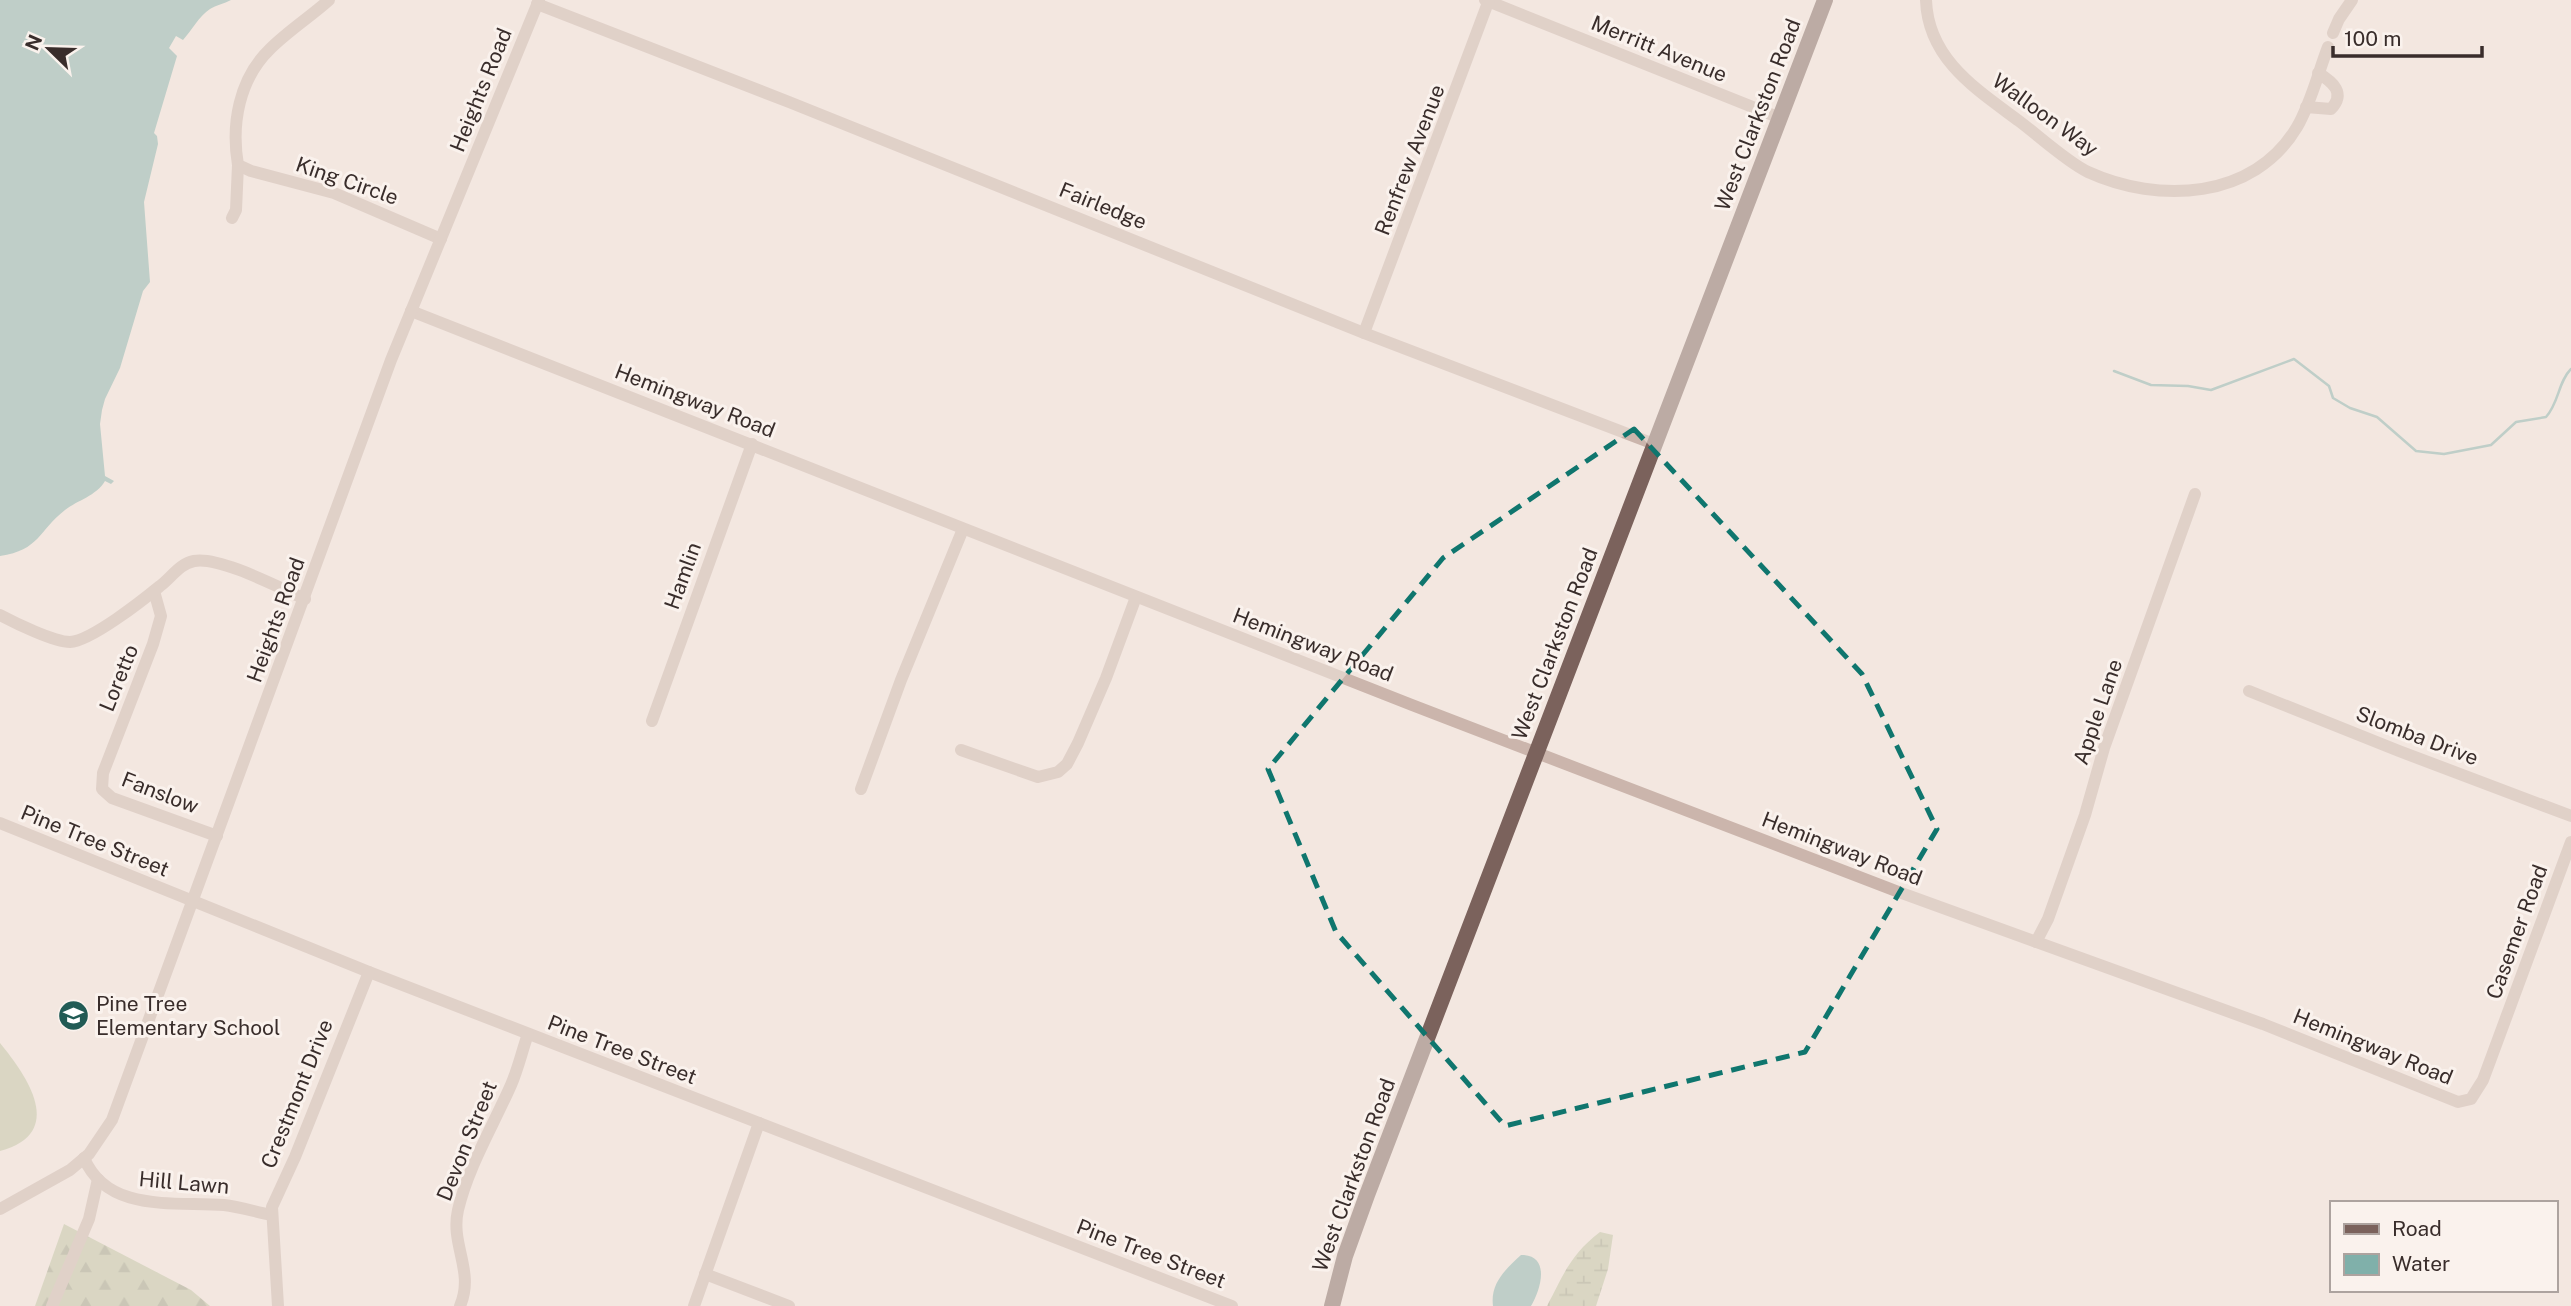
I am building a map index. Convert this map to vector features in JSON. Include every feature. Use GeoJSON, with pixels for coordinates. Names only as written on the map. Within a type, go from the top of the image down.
{"type":"FeatureCollection","features":[{"type":"Feature","properties":{"kind":"main road","name":"West Clarkston Road"},"geometry":{"type":"LineString","coordinates":[[1332,1306],[1345,1256],[1363,1206],[1825,0]]}},
{"type":"Feature","properties":{"kind":"street"},"geometry":{"type":"LineString","coordinates":[[232,218],[236,210],[238,164],[236,111],[249,76],[268,50],[329,0]]}},
{"type":"Feature","properties":{"kind":"street","name":"Merritt Avenue"},"geometry":{"type":"LineString","coordinates":[[1488,0],[1780,118]]}},
{"type":"Feature","properties":{"kind":"street","name":"Renfrew Avenue"},"geometry":{"type":"LineString","coordinates":[[1364,332],[1465,69],[1488,0]]}},
{"type":"Feature","properties":{"kind":"street","name":"Walloon Way"},"geometry":{"type":"LineString","coordinates":[[1926,0],[1933,39],[1941,53],[1979,92],[2085,171],[2110,181],[2161,191],[2186,191],[2224,184],[2243,177],[2265,163],[2283,146],[2296,128],[2328,47]]}},
{"type":"Feature","properties":{"kind":"street"},"geometry":{"type":"LineString","coordinates":[[2333,33],[2352,0]]}},
{"type":"Feature","properties":{"kind":"street","name":"Fairledge"},"geometry":{"type":"LineString","coordinates":[[538,2],[1364,332],[1654,444]]}},
{"type":"Feature","properties":{"kind":"street","name":"Heights Road"},"geometry":{"type":"LineString","coordinates":[[0,1209],[70,1170],[102,1137],[112,1120],[391,360],[538,2]]}},
{"type":"Feature","properties":{"kind":"street"},"geometry":{"type":"LineString","coordinates":[[2306,107],[2331,108],[2337,102],[2339,94],[2336,87],[2318,73]]}},
{"type":"Feature","properties":{"kind":"street","name":"King Circle"},"geometry":{"type":"LineString","coordinates":[[238,164],[251,171],[334,193],[441,239]]}},
{"type":"Feature","properties":{"kind":"street","name":"Hemingway Road"},"geometry":{"type":"LineString","coordinates":[[411,312],[1536,753],[1896,891],[2263,1024],[2458,1101],[2472,1099],[2477,1092],[2500,1036]]}},
{"type":"Feature","properties":{"kind":"street","name":"Hamlin"},"geometry":{"type":"LineString","coordinates":[[652,721],[752,444]]}},
{"type":"Feature","properties":{"kind":"street","name":"Apple Lane"},"geometry":{"type":"LineString","coordinates":[[2036,942],[2048,919],[2081,828],[2104,747],[2195,494]]}},
{"type":"Feature","properties":{"kind":"street"},"geometry":{"type":"LineString","coordinates":[[861,789],[901,680],[963,529]]}},
{"type":"Feature","properties":{"kind":"street"},"geometry":{"type":"LineString","coordinates":[[0,615],[27,628],[69,642],[88,637],[154,591],[183,565],[196,560],[231,567],[305,599]]}},
{"type":"Feature","properties":{"kind":"street","name":"Loretto"},"geometry":{"type":"LineString","coordinates":[[103,778],[113,745],[153,644],[160,616],[154,591]]}},
{"type":"Feature","properties":{"kind":"street"},"geometry":{"type":"LineString","coordinates":[[961,750],[1038,777],[1058,772],[1067,764],[1078,743],[1136,597]]}},
{"type":"Feature","properties":{"kind":"street","name":"Slomba Drive"},"geometry":{"type":"LineString","coordinates":[[2249,691],[2571,816]]}},
{"type":"Feature","properties":{"kind":"street","name":"Fanslow"},"geometry":{"type":"LineString","coordinates":[[103,778],[102,789],[112,798],[217,836]]}},
{"type":"Feature","properties":{"kind":"street","name":"Pine Tree Street"},"geometry":{"type":"LineString","coordinates":[[0,823],[369,972],[1232,1306]]}},
{"type":"Feature","properties":{"kind":"street","name":"Casemer Road"},"geometry":{"type":"LineString","coordinates":[[2500,1036],[2571,842]]}},
{"type":"Feature","properties":{"kind":"street","name":"Crestmont Drive"},"geometry":{"type":"LineString","coordinates":[[278,1306],[272,1207],[295,1157],[369,972]]}},
{"type":"Feature","properties":{"kind":"street","name":"Devon Street"},"geometry":{"type":"LineString","coordinates":[[460,1306],[465,1294],[466,1280],[458,1241],[457,1214],[462,1194],[512,1083],[528,1034]]}},
{"type":"Feature","properties":{"kind":"street"},"geometry":{"type":"LineString","coordinates":[[694,1306],[759,1124]]}},
{"type":"Feature","properties":{"kind":"street"},"geometry":{"type":"LineString","coordinates":[[51,1306],[89,1219],[98,1179],[90,1173],[84,1158]]}},
{"type":"Feature","properties":{"kind":"street","name":"Hill Lawn"},"geometry":{"type":"LineString","coordinates":[[98,1179],[128,1198],[144,1202],[223,1205],[272,1214]]}},
{"type":"Feature","properties":{"kind":"street"},"geometry":{"type":"LineString","coordinates":[[705,1275],[789,1306]]}},
{"type":"Feature","properties":{"kind":"highlighted area"},"geometry":{"type":"Polygon","coordinates":[[[1634,429],[1862,674],[1937,829],[1805,1052],[1505,1126],[1336,932],[1268,769],[1443,558],[1634,429]]]}},
{"type":"Feature","properties":{"kind":"green space"},"geometry":{"type":"Polygon","coordinates":[[[0,1043],[30,1087],[37,1118],[32,1131],[20,1143],[0,1151],[0,1043]]]}},
{"type":"Feature","properties":{"kind":"green space"},"geometry":{"type":"Polygon","coordinates":[[[64,1224],[191,1290],[210,1306],[35,1306],[64,1224]]]}},
{"type":"Feature","properties":{"kind":"green space"},"geometry":{"type":"Polygon","coordinates":[[[1600,1232],[1613,1235],[1608,1269],[1596,1306],[1547,1306],[1575,1257],[1600,1232]]]}},
{"type":"Feature","properties":{"kind":"water"},"geometry":{"type":"Polygon","coordinates":[[[0,0],[231,0],[206,12],[183,40],[176,36],[169,48],[177,56],[154,133],[158,144],[144,202],[150,282],[143,291],[120,368],[105,399],[100,424],[105,476],[114,481],[111,484],[105,481],[92,494],[65,510],[31,544],[0,556],[0,0]]]}},
{"type":"Feature","properties":{"kind":"water"},"geometry":{"type":"Polygon","coordinates":[[[1521,1255],[1530,1256],[1540,1267],[1538,1291],[1531,1306],[1493,1306],[1497,1283],[1521,1255]]]}},
{"type":"Feature","properties":{"kind":"waterway"},"geometry":{"type":"LineString","coordinates":[[2114,371],[2151,385],[2211,390],[2294,359],[2329,386],[2333,398],[2350,408],[2377,417],[2416,451],[2444,454],[2491,445],[2516,422],[2546,417],[2571,369]]}},
{"type":"Feature","properties":{"kind":"place","name":"Pine Tree Elementary School"},"geometry":{"type":"Point","coordinates":[73,1016]}}]}
